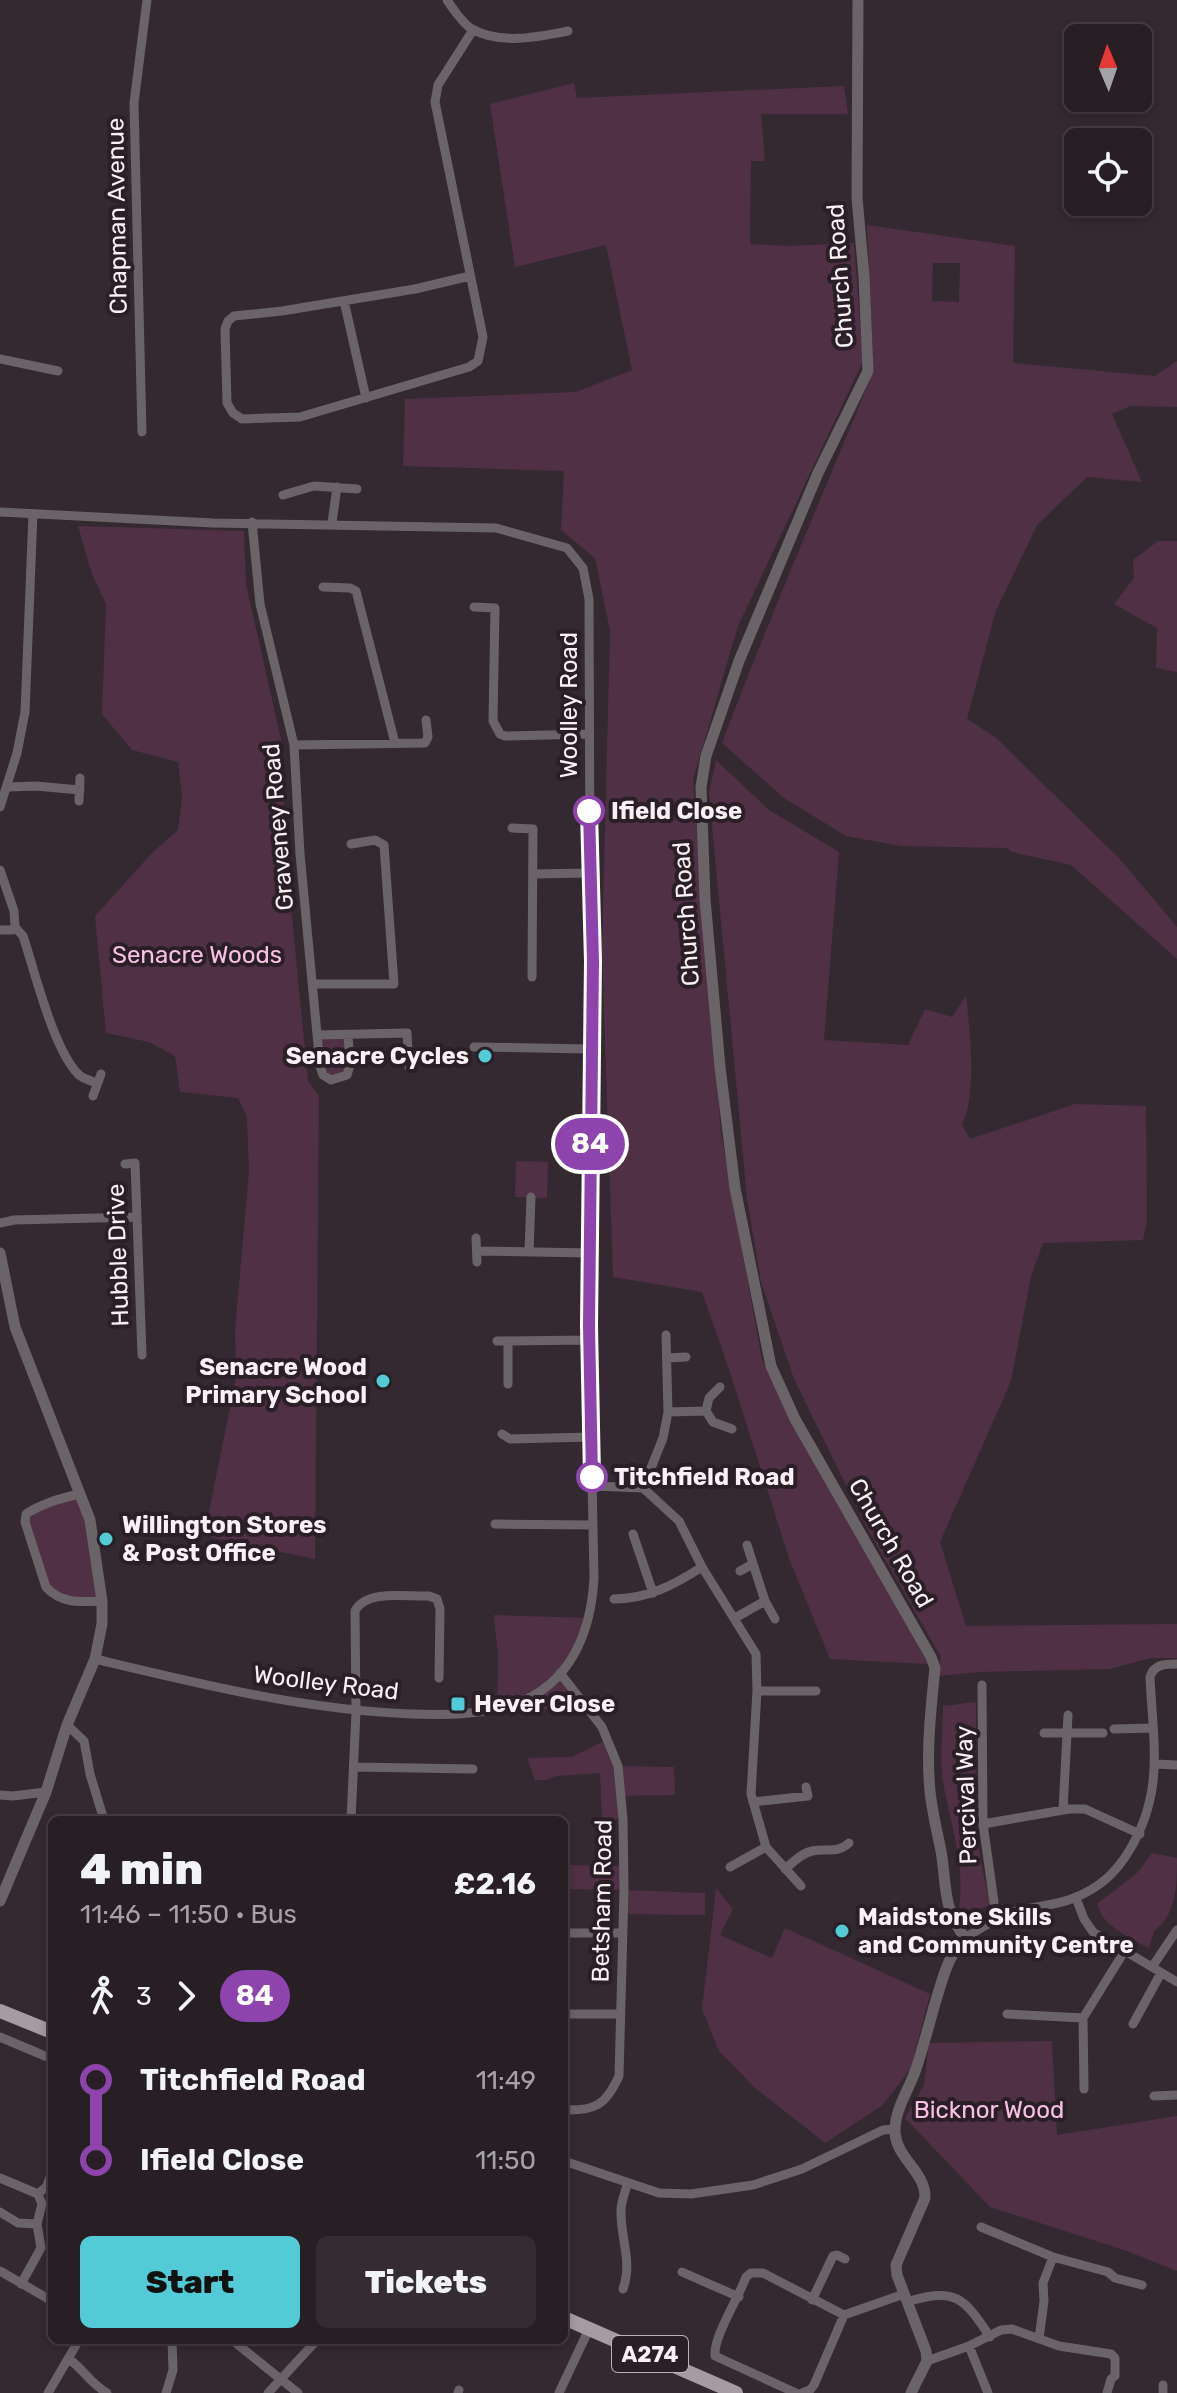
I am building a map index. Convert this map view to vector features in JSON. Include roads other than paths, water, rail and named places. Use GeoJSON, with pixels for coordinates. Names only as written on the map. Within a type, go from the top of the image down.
{"type":"FeatureCollection","features":[{"type":"Feature","properties":{"kind":"main road"},"geometry":{"type":"LineString","coordinates":[[0,2011],[48,2030]]}},
{"type":"Feature","properties":{"kind":"main road","name":"A274"},"geometry":{"type":"LineString","coordinates":[[568,2320],[732,2392]]}},
{"type":"Feature","properties":{"kind":"street","name":"Chapman Avenue"},"geometry":{"type":"LineString","coordinates":[[142,432],[134,103],[147,0]]}},
{"type":"Feature","properties":{"kind":"street"},"geometry":{"type":"LineString","coordinates":[[447,0],[473,30],[499,37],[536,37],[568,31]]}},
{"type":"Feature","properties":{"kind":"street","name":"Church Road"},"geometry":{"type":"LineString","coordinates":[[858,0],[857,198],[868,371],[818,473],[739,661],[706,756],[701,787],[705,899],[720,1067],[735,1188],[771,1366],[795,1419],[935,1668],[928,1740],[929,1788],[942,1853],[945,1898],[954,1924],[965,1938]]}},
{"type":"Feature","properties":{"kind":"street"},"geometry":{"type":"LineString","coordinates":[[470,276],[344,301],[282,311],[243,313],[228,321],[225,345],[227,403],[233,413],[242,419],[300,417],[469,367],[478,361],[483,337],[435,102],[438,85],[473,30]]}},
{"type":"Feature","properties":{"kind":"street"},"geometry":{"type":"LineString","coordinates":[[344,301],[366,398]]}},
{"type":"Feature","properties":{"kind":"street"},"geometry":{"type":"LineString","coordinates":[[0,359],[58,371]]}},
{"type":"Feature","properties":{"kind":"street"},"geometry":{"type":"LineString","coordinates":[[283,495],[314,486],[357,489]]}},
{"type":"Feature","properties":{"kind":"street"},"geometry":{"type":"LineString","coordinates":[[332,523],[337,487]]}},
{"type":"Feature","properties":{"kind":"street","name":"Woolley Road"},"geometry":{"type":"LineString","coordinates":[[0,512],[496,528],[567,548],[583,568],[588,589],[593,961],[589,1340],[594,1578],[591,1607],[578,1651],[560,1673],[534,1695],[516,1704],[440,1715],[356,1712],[246,1694],[95,1659]]}},
{"type":"Feature","properties":{"kind":"street"},"geometry":{"type":"LineString","coordinates":[[0,807],[8,787],[25,712],[33,514]]}},
{"type":"Feature","properties":{"kind":"street","name":"Graveney Road"},"geometry":{"type":"LineString","coordinates":[[252,522],[260,604],[294,745],[300,854],[320,1066],[323,1075],[331,1080],[347,1075],[350,1065],[348,1035]]}},
{"type":"Feature","properties":{"kind":"street"},"geometry":{"type":"LineString","coordinates":[[323,587],[356,591],[395,743]]}},
{"type":"Feature","properties":{"kind":"street"},"geometry":{"type":"LineString","coordinates":[[474,607],[495,608],[493,721],[500,734],[588,734]]}},
{"type":"Feature","properties":{"kind":"street"},"geometry":{"type":"LineString","coordinates":[[294,745],[425,743],[428,737],[426,720]]}},
{"type":"Feature","properties":{"kind":"street"},"geometry":{"type":"LineString","coordinates":[[8,787],[36,786],[80,796],[80,778]]}},
{"type":"Feature","properties":{"kind":"street"},"geometry":{"type":"LineString","coordinates":[[512,828],[533,829],[532,977]]}},
{"type":"Feature","properties":{"kind":"street"},"geometry":{"type":"LineString","coordinates":[[313,984],[394,984],[384,845],[375,840],[351,844]]}},
{"type":"Feature","properties":{"kind":"street"},"geometry":{"type":"LineString","coordinates":[[0,870],[14,911],[15,927],[23,936],[49,1015],[70,1063],[81,1077],[98,1078],[93,1096]]}},
{"type":"Feature","properties":{"kind":"street"},"geometry":{"type":"LineString","coordinates":[[533,874],[590,873]]}},
{"type":"Feature","properties":{"kind":"street"},"geometry":{"type":"LineString","coordinates":[[0,930],[15,927]]}},
{"type":"Feature","properties":{"kind":"street"},"geometry":{"type":"LineString","coordinates":[[317,1035],[407,1033],[409,1067]]}},
{"type":"Feature","properties":{"kind":"street"},"geometry":{"type":"LineString","coordinates":[[474,1047],[591,1049]]}},
{"type":"Feature","properties":{"kind":"street","name":"Hubble Drive"},"geometry":{"type":"LineString","coordinates":[[125,1164],[135,1163],[142,1355]]}},
{"type":"Feature","properties":{"kind":"street"},"geometry":{"type":"LineString","coordinates":[[529,1252],[531,1197]]}},
{"type":"Feature","properties":{"kind":"street"},"geometry":{"type":"LineString","coordinates":[[0,1223],[137,1217]]}},
{"type":"Feature","properties":{"kind":"street"},"geometry":{"type":"LineString","coordinates":[[476,1238],[477,1257],[529,1252],[589,1253]]}},
{"type":"Feature","properties":{"kind":"street"},"geometry":{"type":"LineString","coordinates":[[0,1253],[15,1327],[94,1536],[102,1601],[102,1624],[95,1659],[67,1725],[46,1792],[0,1901]]}},
{"type":"Feature","properties":{"kind":"street"},"geometry":{"type":"LineString","coordinates":[[643,1488],[663,1438],[668,1412],[666,1335]]}},
{"type":"Feature","properties":{"kind":"street"},"geometry":{"type":"LineString","coordinates":[[497,1341],[589,1340]]}},
{"type":"Feature","properties":{"kind":"street"},"geometry":{"type":"LineString","coordinates":[[508,1341],[508,1384]]}},
{"type":"Feature","properties":{"kind":"street"},"geometry":{"type":"LineString","coordinates":[[667,1358],[686,1357]]}},
{"type":"Feature","properties":{"kind":"street"},"geometry":{"type":"LineString","coordinates":[[720,1387],[709,1398],[706,1411],[713,1422],[732,1429]]}},
{"type":"Feature","properties":{"kind":"street"},"geometry":{"type":"LineString","coordinates":[[668,1412],[706,1411]]}},
{"type":"Feature","properties":{"kind":"street"},"geometry":{"type":"LineString","coordinates":[[502,1434],[510,1439],[591,1437]]}},
{"type":"Feature","properties":{"kind":"street"},"geometry":{"type":"LineString","coordinates":[[593,1486],[643,1488],[679,1521],[702,1567],[756,1654],[753,1802],[766,1847],[801,1886]]}},
{"type":"Feature","properties":{"kind":"street"},"geometry":{"type":"LineString","coordinates":[[80,1494],[59,1498],[33,1510],[26,1514],[25,1522],[46,1587],[53,1595],[72,1602],[102,1601]]}},
{"type":"Feature","properties":{"kind":"street"},"geometry":{"type":"LineString","coordinates":[[495,1524],[592,1525]]}},
{"type":"Feature","properties":{"kind":"street"},"geometry":{"type":"LineString","coordinates":[[633,1534],[653,1593]]}},
{"type":"Feature","properties":{"kind":"street"},"geometry":{"type":"LineString","coordinates":[[747,1545],[765,1601],[775,1619]]}},
{"type":"Feature","properties":{"kind":"street"},"geometry":{"type":"LineString","coordinates":[[740,1571],[753,1564]]}},
{"type":"Feature","properties":{"kind":"street"},"geometry":{"type":"LineString","coordinates":[[614,1599],[632,1599],[653,1593],[676,1584],[702,1567]]}},
{"type":"Feature","properties":{"kind":"street"},"geometry":{"type":"LineString","coordinates":[[351,1816],[356,1712],[355,1611],[358,1604],[368,1598],[429,1596],[437,1599],[440,1609],[439,1678]]}},
{"type":"Feature","properties":{"kind":"street"},"geometry":{"type":"LineString","coordinates":[[735,1618],[765,1601]]}},
{"type":"Feature","properties":{"kind":"street"},"geometry":{"type":"LineString","coordinates":[[911,2393],[927,2361],[926,2351],[896,2265],[925,2198],[925,2190],[898,2145],[895,2129],[898,2110],[915,2072],[946,1967],[965,1938],[998,1917],[1076,1898],[1096,1888],[1118,1869],[1140,1834],[1151,1806],[1155,1764],[1150,1677],[1155,1668],[1177,1664]]}},
{"type":"Feature","properties":{"kind":"street","name":"Betsham Road"},"geometry":{"type":"LineString","coordinates":[[560,1673],[602,1727],[618,1766],[623,1819],[619,2076],[611,2094],[595,2108],[568,2110]]}},
{"type":"Feature","properties":{"kind":"street","name":"Percival Way"},"geometry":{"type":"LineString","coordinates":[[982,1685],[983,1824],[994,1902]]}},
{"type":"Feature","properties":{"kind":"street"},"geometry":{"type":"LineString","coordinates":[[757,1691],[816,1691]]}},
{"type":"Feature","properties":{"kind":"street"},"geometry":{"type":"LineString","coordinates":[[1063,1810],[1068,1715]]}},
{"type":"Feature","properties":{"kind":"street"},"geometry":{"type":"LineString","coordinates":[[67,1725],[84,1741],[103,1816]]}},
{"type":"Feature","properties":{"kind":"street"},"geometry":{"type":"LineString","coordinates":[[1114,1729],[1152,1728]]}},
{"type":"Feature","properties":{"kind":"street"},"geometry":{"type":"LineString","coordinates":[[1044,1733],[1103,1733]]}},
{"type":"Feature","properties":{"kind":"street"},"geometry":{"type":"LineString","coordinates":[[1155,1764],[1177,1765]]}},
{"type":"Feature","properties":{"kind":"street"},"geometry":{"type":"LineString","coordinates":[[354,1767],[473,1769]]}},
{"type":"Feature","properties":{"kind":"street"},"geometry":{"type":"LineString","coordinates":[[753,1802],[808,1796],[806,1787]]}},
{"type":"Feature","properties":{"kind":"street"},"geometry":{"type":"LineString","coordinates":[[0,1795],[46,1792]]}},
{"type":"Feature","properties":{"kind":"street"},"geometry":{"type":"LineString","coordinates":[[983,1824],[1085,1809],[1140,1834]]}},
{"type":"Feature","properties":{"kind":"street"},"geometry":{"type":"LineString","coordinates":[[785,1869],[798,1857],[811,1851],[841,1851],[849,1843]]}},
{"type":"Feature","properties":{"kind":"street"},"geometry":{"type":"LineString","coordinates":[[730,1867],[766,1847]]}},
{"type":"Feature","properties":{"kind":"street"},"geometry":{"type":"LineString","coordinates":[[1076,1898],[1093,1932],[1177,1982]]}},
{"type":"Feature","properties":{"kind":"street"},"geometry":{"type":"LineString","coordinates":[[1133,2024],[1177,1930]]}},
{"type":"Feature","properties":{"kind":"street"},"geometry":{"type":"LineString","coordinates":[[568,1933],[623,1933]]}},
{"type":"Feature","properties":{"kind":"street"},"geometry":{"type":"LineString","coordinates":[[1084,2089],[1083,2018],[1124,1952]]}},
{"type":"Feature","properties":{"kind":"street"},"geometry":{"type":"LineString","coordinates":[[568,2014],[620,2014]]}},
{"type":"Feature","properties":{"kind":"street"},"geometry":{"type":"LineString","coordinates":[[1007,2014],[1083,2018]]}},
{"type":"Feature","properties":{"kind":"street"},"geometry":{"type":"LineString","coordinates":[[0,2037],[48,2057]]}},
{"type":"Feature","properties":{"kind":"street"},"geometry":{"type":"LineString","coordinates":[[1154,2096],[1177,2095]]}},
{"type":"Feature","properties":{"kind":"street"},"geometry":{"type":"LineString","coordinates":[[568,2163],[627,2185],[659,2193],[691,2194],[753,2185],[802,2169],[883,2130],[895,2129]]}},
{"type":"Feature","properties":{"kind":"street"},"geometry":{"type":"LineString","coordinates":[[0,2178],[44,2201],[37,2224],[41,2248],[21,2284]]}},
{"type":"Feature","properties":{"kind":"street"},"geometry":{"type":"LineString","coordinates":[[623,2289],[627,2279],[628,2253],[621,2211],[627,2185]]}},
{"type":"Feature","properties":{"kind":"street"},"geometry":{"type":"LineString","coordinates":[[0,2212],[18,2223],[37,2224]]}},
{"type":"Feature","properties":{"kind":"street"},"geometry":{"type":"LineString","coordinates":[[981,2227],[1053,2257],[1142,2285]]}},
{"type":"Feature","properties":{"kind":"street"},"geometry":{"type":"LineString","coordinates":[[812,2300],[833,2256],[845,2259]]}},
{"type":"Feature","properties":{"kind":"street"},"geometry":{"type":"LineString","coordinates":[[1039,2339],[1043,2283],[1053,2257]]}},
{"type":"Feature","properties":{"kind":"street"},"geometry":{"type":"LineString","coordinates":[[0,2271],[48,2299]]}},
{"type":"Feature","properties":{"kind":"street"},"geometry":{"type":"LineString","coordinates":[[844,2315],[810,2390],[799,2393],[715,2356],[715,2349],[746,2277],[757,2271],[844,2315],[906,2298],[938,2294],[951,2296],[972,2310],[990,2337]]}},
{"type":"Feature","properties":{"kind":"street"},"geometry":{"type":"LineString","coordinates":[[682,2272],[739,2297]]}},
{"type":"Feature","properties":{"kind":"street"},"geometry":{"type":"LineString","coordinates":[[559,2393],[589,2329]]}},
{"type":"Feature","properties":{"kind":"street"},"geometry":{"type":"LineString","coordinates":[[927,2361],[1001,2330],[1012,2329],[1059,2346],[1111,2354],[1115,2358],[1115,2376],[1107,2393]]}},
{"type":"Feature","properties":{"kind":"street"},"geometry":{"type":"LineString","coordinates":[[48,2393],[77,2344]]}},
{"type":"Feature","properties":{"kind":"street"},"geometry":{"type":"LineString","coordinates":[[166,2393],[173,2370],[172,2344]]}},
{"type":"Feature","properties":{"kind":"street"},"geometry":{"type":"LineString","coordinates":[[241,2344],[298,2393]]}},
{"type":"Feature","properties":{"kind":"street"},"geometry":{"type":"LineString","coordinates":[[268,2393],[313,2344]]}},
{"type":"Feature","properties":{"kind":"street"},"geometry":{"type":"LineString","coordinates":[[969,2346],[988,2393]]}},
{"type":"Feature","properties":{"kind":"street"},"geometry":{"type":"LineString","coordinates":[[69,2359],[84,2370],[91,2384],[107,2393]]}},
{"type":"Feature","properties":{"kind":"place","name":"Ifield Close"},"geometry":{"type":"Point","coordinates":[589,811]}},
{"type":"Feature","properties":{"kind":"place","name":"Senacre Cycles"},"geometry":{"type":"Point","coordinates":[485,1056]}},
{"type":"Feature","properties":{"kind":"place","name":"Senacre Wood Primary School"},"geometry":{"type":"Point","coordinates":[383,1381]}},
{"type":"Feature","properties":{"kind":"place","name":"Titchfield Road"},"geometry":{"type":"Point","coordinates":[592,1477]}},
{"type":"Feature","properties":{"kind":"place","name":"Willington Stores & Post Office"},"geometry":{"type":"Point","coordinates":[106,1539]}},
{"type":"Feature","properties":{"kind":"place","name":"Hever Close"},"geometry":{"type":"Point","coordinates":[458,1704]}},
{"type":"Feature","properties":{"kind":"place","name":"Maidstone Skills and Community Centre"},"geometry":{"type":"Point","coordinates":[842,1931]}},
{"type":"Feature","properties":{"kind":"park label","name":"Senacre Woods"},"geometry":{"type":"Point","coordinates":[197,955]}},
{"type":"Feature","properties":{"kind":"park label","name":"Bicknor Wood"},"geometry":{"type":"Point","coordinates":[989,2110]}}]}
